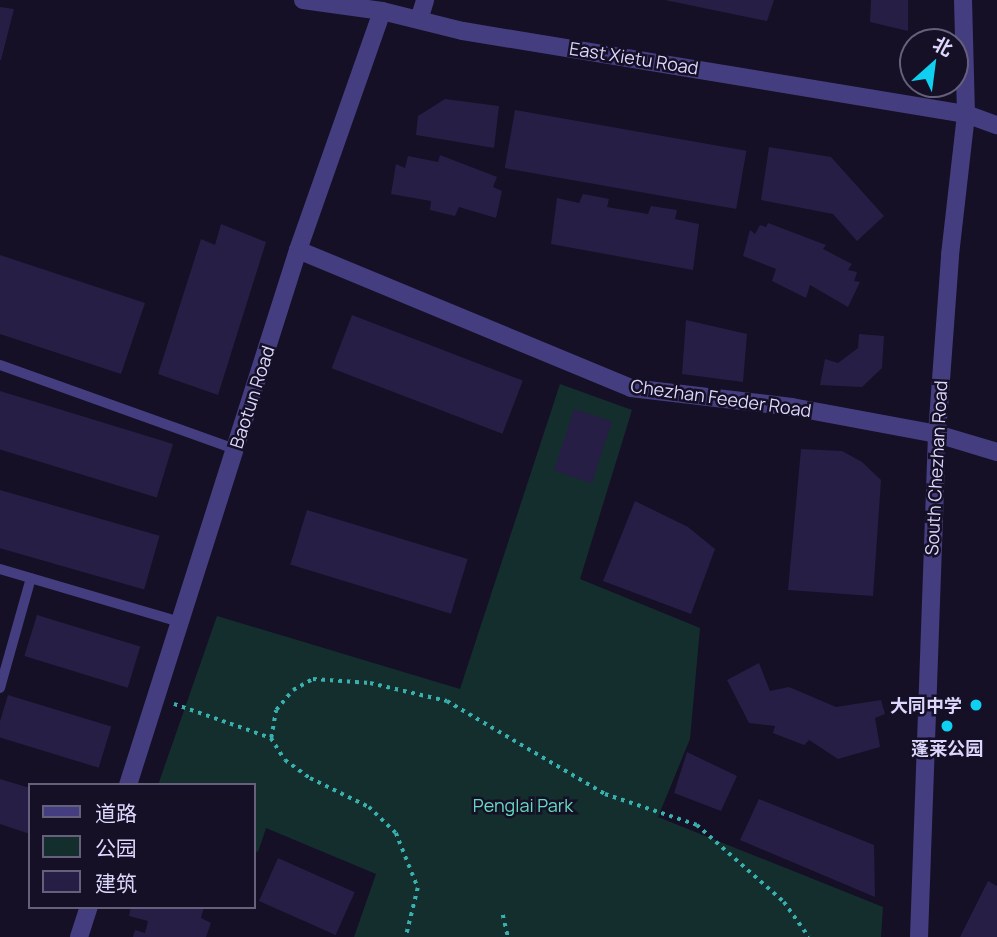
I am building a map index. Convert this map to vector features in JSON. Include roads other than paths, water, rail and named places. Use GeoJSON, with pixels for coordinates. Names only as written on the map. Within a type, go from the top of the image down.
{"type":"FeatureCollection","features":[{"type":"Feature","properties":{"kind":"street","name":"East Xietu Road"},"geometry":{"type":"LineString","coordinates":[[303,0],[382,11],[463,32],[967,114],[997,125]]}},
{"type":"Feature","properties":{"kind":"street"},"geometry":{"type":"LineString","coordinates":[[419,20],[425,0]]}},
{"type":"Feature","properties":{"kind":"street","name":"South Chezhan Road"},"geometry":{"type":"LineString","coordinates":[[919,937],[937,434],[950,255],[967,114],[963,0]]}},
{"type":"Feature","properties":{"kind":"street","name":"Baotun Road"},"geometry":{"type":"LineString","coordinates":[[129,783],[299,250],[382,11]]}},
{"type":"Feature","properties":{"kind":"street","name":"Chezhan Feeder Road"},"geometry":{"type":"LineString","coordinates":[[299,250],[631,388],[792,407],[937,434],[997,452]]}},
{"type":"Feature","properties":{"kind":"street"},"geometry":{"type":"LineString","coordinates":[[79,937],[88,909]]}},
{"type":"Feature","properties":{"kind":"lane"},"geometry":{"type":"LineString","coordinates":[[0,365],[235,449]]}},
{"type":"Feature","properties":{"kind":"lane"},"geometry":{"type":"LineString","coordinates":[[0,569],[180,622]]}},
{"type":"Feature","properties":{"kind":"lane"},"geometry":{"type":"LineString","coordinates":[[0,688],[30,578]]}},
{"type":"Feature","properties":{"kind":"place","name":"大同中学"},"geometry":{"type":"Point","coordinates":[976,705]}},
{"type":"Feature","properties":{"kind":"place","name":"蓬莱公园"},"geometry":{"type":"Point","coordinates":[947,726]}},
{"type":"Feature","properties":{"kind":"park label","name":"Penglai Park"},"geometry":{"type":"Point","coordinates":[523,805]}}]}
